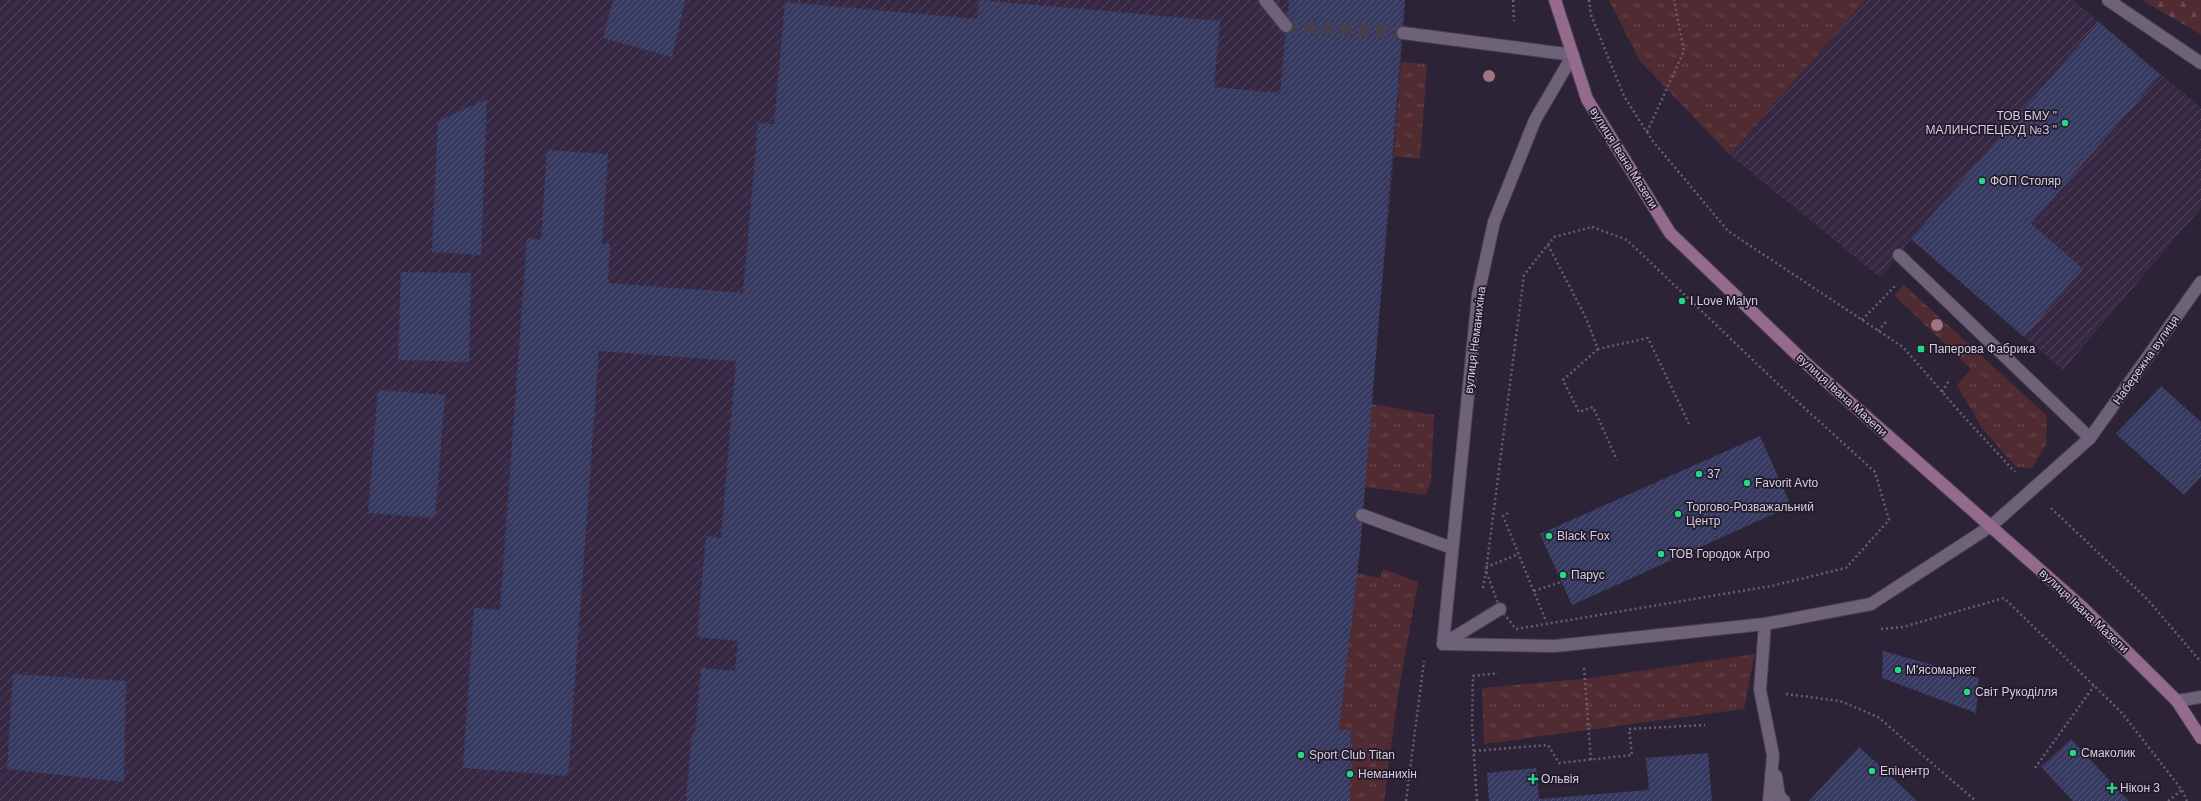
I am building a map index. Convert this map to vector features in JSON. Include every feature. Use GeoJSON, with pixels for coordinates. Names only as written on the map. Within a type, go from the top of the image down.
{"type":"FeatureCollection","features":[{"type":"Feature","properties":{"kind":"main road","name":"вулиця Івана Мазепи"},"geometry":{"type":"LineString","coordinates":[[1555,0],[1587,99],[1670,233],[1809,366],[2082,607],[2177,701],[2201,738]]}},
{"type":"Feature","properties":{"kind":"street"},"geometry":{"type":"LineString","coordinates":[[1265,0],[1286,26]]}},
{"type":"Feature","properties":{"kind":"street"},"geometry":{"type":"LineString","coordinates":[[2108,0],[2201,63]]}},
{"type":"Feature","properties":{"kind":"street"},"geometry":{"type":"LineString","coordinates":[[1403,33],[1573,55]]}},
{"type":"Feature","properties":{"kind":"street","name":"вулиця Неманихіна"},"geometry":{"type":"LineString","coordinates":[[1443,644],[1478,295],[1494,222],[1535,120],[1573,55]]}},
{"type":"Feature","properties":{"kind":"street"},"geometry":{"type":"LineString","coordinates":[[1899,255],[2090,438]]}},
{"type":"Feature","properties":{"kind":"street","name":"Набережна вулиця"},"geometry":{"type":"LineString","coordinates":[[1443,644],[1555,646],[1765,624],[1871,604],[1991,526],[2090,438],[2201,282]]}},
{"type":"Feature","properties":{"kind":"street"},"geometry":{"type":"LineString","coordinates":[[1362,515],[1452,548]]}},
{"type":"Feature","properties":{"kind":"street"},"geometry":{"type":"LineString","coordinates":[[1443,644],[1500,609]]}},
{"type":"Feature","properties":{"kind":"street"},"geometry":{"type":"LineString","coordinates":[[1765,624],[1760,690],[1773,755],[1779,796],[1784,801]]}},
{"type":"Feature","properties":{"kind":"street"},"geometry":{"type":"LineString","coordinates":[[2177,701],[2201,697]]}},
{"type":"Feature","properties":{"kind":"street"},"geometry":{"type":"LineString","coordinates":[[1769,801],[1773,755]]}},
{"type":"Feature","properties":{"kind":"path"},"geometry":{"type":"LineString","coordinates":[[1589,0],[1591,15],[1624,96],[1647,132],[1728,231],[1903,347],[2032,490],[2148,600],[2201,662]]}},
{"type":"Feature","properties":{"kind":"path"},"geometry":{"type":"LineString","coordinates":[[1647,132],[1684,51],[1674,0]]}},
{"type":"Feature","properties":{"kind":"path"},"geometry":{"type":"LineString","coordinates":[[1592,227],[1627,240],[1875,472],[1889,520],[1846,568],[1771,586],[1516,629],[1500,609],[1486,567],[1524,275],[1554,237],[1592,227]]}},
{"type":"Feature","properties":{"kind":"path"},"geometry":{"type":"LineString","coordinates":[[1548,245],[1586,318],[1598,349]]}},
{"type":"Feature","properties":{"kind":"path"},"geometry":{"type":"LineString","coordinates":[[1862,320],[1897,285]]}},
{"type":"Feature","properties":{"kind":"path"},"geometry":{"type":"LineString","coordinates":[[1878,331],[1887,321]]}},
{"type":"Feature","properties":{"kind":"path"},"geometry":{"type":"LineString","coordinates":[[1617,460],[1593,407],[1579,412],[1564,380],[1598,349],[1648,338],[1689,424]]}},
{"type":"Feature","properties":{"kind":"path"},"geometry":{"type":"LineString","coordinates":[[1942,392],[1950,379]]}},
{"type":"Feature","properties":{"kind":"path"},"geometry":{"type":"LineString","coordinates":[[1508,513],[1503,516],[1544,617]]}},
{"type":"Feature","properties":{"kind":"path"},"geometry":{"type":"LineString","coordinates":[[1486,567],[1519,554]]}},
{"type":"Feature","properties":{"kind":"path"},"geometry":{"type":"LineString","coordinates":[[1534,591],[1561,582]]}},
{"type":"Feature","properties":{"kind":"path"},"geometry":{"type":"LineString","coordinates":[[1406,801],[1424,660]]}},
{"type":"Feature","properties":{"kind":"path"},"geometry":{"type":"LineString","coordinates":[[1583,662],[1591,760]]}},
{"type":"Feature","properties":{"kind":"path"},"geometry":{"type":"LineString","coordinates":[[2035,768],[2094,686]]}},
{"type":"Feature","properties":{"kind":"path"},"geometry":{"type":"LineString","coordinates":[[1760,690],[1840,701],[1878,717],[1976,801]]}},
{"type":"Feature","properties":{"kind":"path"},"geometry":{"type":"LineString","coordinates":[[2122,713],[2182,790],[2187,801]]}},
{"type":"Feature","properties":{"kind":"path"},"geometry":{"type":"LineString","coordinates":[[1474,751],[1548,745],[1560,763],[1591,760],[1632,755],[1629,729],[1706,725]]}},
{"type":"Feature","properties":{"kind":"path"},"geometry":{"type":"LineString","coordinates":[[2168,801],[2182,790]]}},
{"type":"Feature","properties":{"kind":"shaded area"},"geometry":{"type":"Polygon","coordinates":[[[0,0],[1405,0],[1394,156],[1371,404],[1261,801],[0,801],[0,0]]]}},
{"type":"Feature","properties":{"kind":"shaded area","name":"ФОП Столяр"},"geometry":{"type":"Polygon","coordinates":[[[1865,0],[2073,0],[2201,108],[2201,208],[2063,370],[1911,239],[1881,278],[1730,155],[1865,0]]]}},
{"type":"Feature","properties":{"kind":"green space"},"geometry":{"type":"Polygon","coordinates":[[[1609,0],[1865,0],[1730,155],[1640,61],[1609,0]]]}},
{"type":"Feature","properties":{"kind":"green space"},"geometry":{"type":"Polygon","coordinates":[[[2142,0],[2201,0],[2201,35],[2195,31],[2142,0]]]}},
{"type":"Feature","properties":{"kind":"green space"},"geometry":{"type":"Polygon","coordinates":[[[1401,62],[1427,64],[1420,159],[1394,156],[1401,62]]]}},
{"type":"Feature","properties":{"kind":"green space"},"geometry":{"type":"Polygon","coordinates":[[[1904,285],[2047,416],[2046,445],[2032,468],[2016,467],[1982,428],[1957,385],[1971,369],[1894,295],[1904,285]]]}},
{"type":"Feature","properties":{"kind":"green space"},"geometry":{"type":"Polygon","coordinates":[[[1371,404],[1434,415],[1431,481],[1426,495],[1365,487],[1371,404]]]}},
{"type":"Feature","properties":{"kind":"green space"},"geometry":{"type":"Polygon","coordinates":[[[1383,569],[1418,582],[1397,701],[1384,801],[1350,801],[1351,731],[1339,730],[1357,573],[1380,578],[1383,569]]]}},
{"type":"Feature","properties":{"kind":"green space"},"geometry":{"type":"Polygon","coordinates":[[[1755,654],[1744,709],[1484,744],[1482,688],[1592,678],[1755,654]]]}},
{"type":"Feature","properties":{"kind":"building"},"geometry":{"type":"Polygon","coordinates":[[[613,0],[685,0],[672,57],[603,38],[613,0]]]}},
{"type":"Feature","properties":{"kind":"building"},"geometry":{"type":"Polygon","coordinates":[[[979,0],[1220,21],[1214,87],[1280,93],[1289,0],[1405,0],[1360,550],[1339,730],[1351,730],[1350,801],[686,801],[692,733],[695,733],[701,668],[735,671],[738,641],[697,637],[706,536],[721,538],[736,361],[599,351],[568,776],[463,768],[474,608],[500,610],[527,238],[541,240],[547,150],[608,154],[602,244],[610,244],[608,283],[743,293],[758,123],[774,124],[785,2],[977,19],[979,0]]]}},
{"type":"Feature","properties":{"kind":"building"},"geometry":{"type":"Polygon","coordinates":[[[2099,22],[2160,75],[2031,224],[2083,269],[2024,337],[1911,239],[2099,22]]]}},
{"type":"Feature","properties":{"kind":"building"},"geometry":{"type":"Polygon","coordinates":[[[487,99],[481,255],[432,252],[438,121],[487,99]]]}},
{"type":"Feature","properties":{"kind":"building"},"geometry":{"type":"Polygon","coordinates":[[[401,272],[471,273],[469,362],[398,360],[401,272]]]}},
{"type":"Feature","properties":{"kind":"building"},"geometry":{"type":"Polygon","coordinates":[[[2161,386],[2201,422],[2201,477],[2184,495],[2116,434],[2161,386]]]}},
{"type":"Feature","properties":{"kind":"building"},"geometry":{"type":"Polygon","coordinates":[[[378,390],[445,395],[435,518],[368,513],[378,390]]]}},
{"type":"Feature","properties":{"kind":"building","name":"Торгово-Розважальний Центр"},"geometry":{"type":"Polygon","coordinates":[[[1760,436],[1791,506],[1572,605],[1540,534],[1760,436]]]}},
{"type":"Feature","properties":{"kind":"building"},"geometry":{"type":"Polygon","coordinates":[[[1883,651],[1979,678],[1976,713],[1882,678],[1883,651]]]}},
{"type":"Feature","properties":{"kind":"building"},"geometry":{"type":"Polygon","coordinates":[[[13,674],[126,681],[124,782],[7,769],[13,674]]]}},
{"type":"Feature","properties":{"kind":"building"},"geometry":{"type":"Polygon","coordinates":[[[2071,739],[2128,800],[2127,801],[2073,801],[2041,767],[2071,739]]]}},
{"type":"Feature","properties":{"kind":"building"},"geometry":{"type":"Polygon","coordinates":[[[1859,747],[1880,766],[1917,801],[1809,801],[1859,747]]]}},
{"type":"Feature","properties":{"kind":"building"},"geometry":{"type":"Polygon","coordinates":[[[1708,753],[1712,801],[1489,801],[1487,773],[1536,768],[1539,799],[1649,790],[1646,758],[1708,753]]]}},
{"type":"Feature","properties":{"kind":"tunnel"},"geometry":{"type":"LineString","coordinates":[[1286,26],[1403,33]]}},
{"type":"Feature","properties":{"kind":"place","name":"ТОВ БМУ \" МАЛИНСПЕЦБУД №З \""},"geometry":{"type":"Point","coordinates":[2065,123]}},
{"type":"Feature","properties":{"kind":"place","name":"ФОП Столяр"},"geometry":{"type":"Point","coordinates":[1982,181]}},
{"type":"Feature","properties":{"kind":"place","name":"I Love Malyn"},"geometry":{"type":"Point","coordinates":[1682,301]}},
{"type":"Feature","properties":{"kind":"place","name":"Паперова Фабрика"},"geometry":{"type":"Point","coordinates":[1921,349]}},
{"type":"Feature","properties":{"kind":"place","name":"37"},"geometry":{"type":"Point","coordinates":[1699,474]}},
{"type":"Feature","properties":{"kind":"place","name":"Favorit Avto"},"geometry":{"type":"Point","coordinates":[1747,483]}},
{"type":"Feature","properties":{"kind":"place","name":"Торгово-Розважальний Центр"},"geometry":{"type":"Point","coordinates":[1678,514]}},
{"type":"Feature","properties":{"kind":"place","name":"Black Fox"},"geometry":{"type":"Point","coordinates":[1549,536]}},
{"type":"Feature","properties":{"kind":"place","name":"ТОВ Городок Агро"},"geometry":{"type":"Point","coordinates":[1661,554]}},
{"type":"Feature","properties":{"kind":"place","name":"Парус"},"geometry":{"type":"Point","coordinates":[1563,575]}},
{"type":"Feature","properties":{"kind":"place","name":"М'ясомаркет"},"geometry":{"type":"Point","coordinates":[1898,670]}},
{"type":"Feature","properties":{"kind":"place","name":"Світ Рукоділля"},"geometry":{"type":"Point","coordinates":[1967,692]}},
{"type":"Feature","properties":{"kind":"place","name":"Смаколик"},"geometry":{"type":"Point","coordinates":[2073,753]}},
{"type":"Feature","properties":{"kind":"place","name":"Sport Club Titan"},"geometry":{"type":"Point","coordinates":[1301,755]}},
{"type":"Feature","properties":{"kind":"place","name":"Епіцентр"},"geometry":{"type":"Point","coordinates":[1872,771]}},
{"type":"Feature","properties":{"kind":"place","name":"Неманихін"},"geometry":{"type":"Point","coordinates":[1350,774]}},
{"type":"Feature","properties":{"kind":"place","name":"Ольвія"},"geometry":{"type":"Point","coordinates":[1533,779]}},
{"type":"Feature","properties":{"kind":"place","name":"Нікон 3"},"geometry":{"type":"Point","coordinates":[2112,788]}}]}
